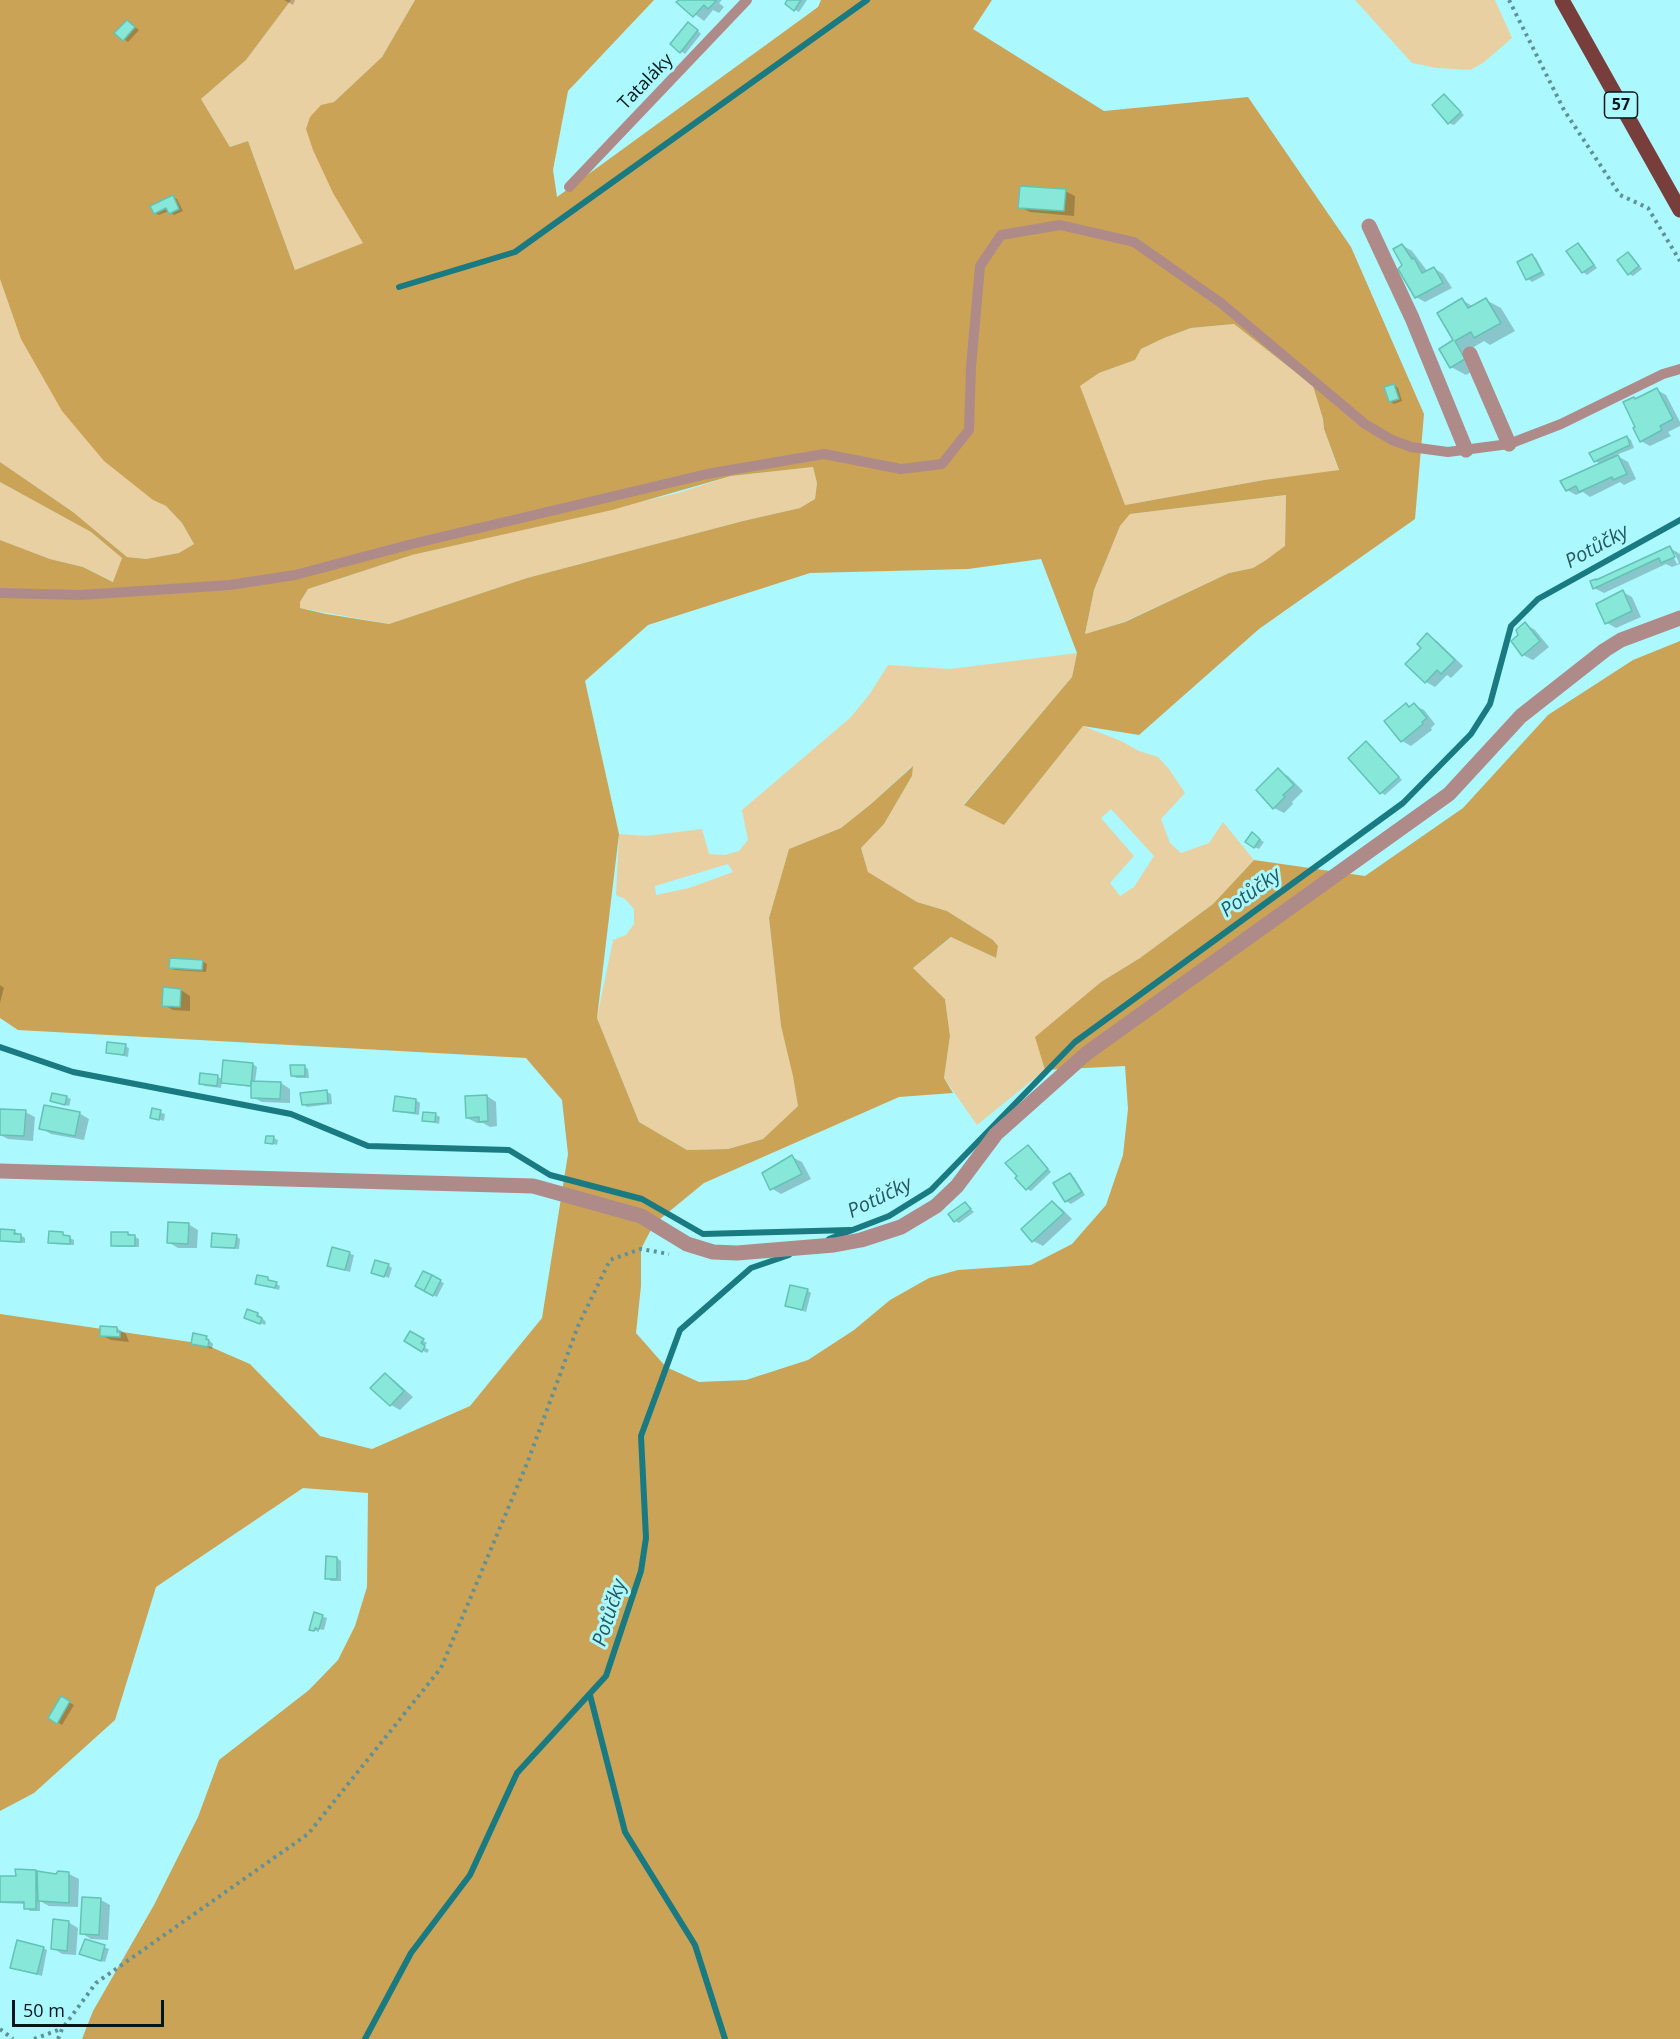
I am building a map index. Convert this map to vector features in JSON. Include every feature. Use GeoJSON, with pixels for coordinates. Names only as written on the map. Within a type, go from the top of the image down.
{"type":"FeatureCollection","features":[{"type":"Feature","properties":{"kind":"main road","name":"57"},"geometry":{"type":"LineString","coordinates":[[1562,0],[1680,210]]}},
{"type":"Feature","properties":{"kind":"street"},"geometry":{"type":"LineString","coordinates":[[1369,226],[1413,318],[1466,450]]}},
{"type":"Feature","properties":{"kind":"street"},"geometry":{"type":"LineString","coordinates":[[1470,354],[1509,444]]}},
{"type":"Feature","properties":{"kind":"street"},"geometry":{"type":"LineString","coordinates":[[0,1172],[533,1186],[640,1216],[687,1244],[713,1252],[737,1253],[834,1245],[861,1240],[901,1227],[936,1206],[957,1186],[996,1134],[1088,1053],[1449,794],[1521,716],[1605,650],[1621,640],[1680,618]]}},
{"type":"Feature","properties":{"kind":"lane","name":"Tataláky"},"geometry":{"type":"LineString","coordinates":[[569,187],[747,0]]}},
{"type":"Feature","properties":{"kind":"lane"},"geometry":{"type":"LineString","coordinates":[[0,593],[81,596],[230,585],[295,575],[412,544],[707,474],[824,454],[901,469],[942,464],[969,430],[971,367],[980,266],[1001,235],[1060,225],[1134,242],[1221,303],[1365,424],[1392,440],[1411,447],[1448,452],[1509,444],[1561,424],[1663,374],[1680,369]]}},
{"type":"Feature","properties":{"kind":"path"},"geometry":{"type":"LineString","coordinates":[[1509,0],[1564,110],[1620,195],[1648,208],[1680,261]]}},
{"type":"Feature","properties":{"kind":"path"},"geometry":{"type":"LineString","coordinates":[[57,2039],[96,1983],[308,1834],[441,1668],[528,1461],[578,1326],[610,1260],[641,1249],[671,1254]]}},
{"type":"Feature","properties":{"kind":"path"},"geometry":{"type":"LineString","coordinates":[[0,2029],[13,2039]]}},
{"type":"Feature","properties":{"kind":"path"},"geometry":{"type":"LineString","coordinates":[[34,2039],[62,2029]]}},
{"type":"Feature","properties":{"kind":"shaded area"},"geometry":{"type":"Polygon","coordinates":[[[0,0],[291,0],[246,60],[201,99],[230,147],[248,141],[295,270],[363,243],[333,193],[306,129],[310,117],[321,105],[334,102],[382,57],[415,0],[654,0],[568,91],[553,170],[557,197],[818,7],[821,0],[992,0],[973,29],[1104,111],[1248,97],[1351,247],[1424,414],[1415,519],[1259,629],[1139,735],[1083,726],[1004,825],[964,805],[1072,677],[1077,653],[1041,559],[968,569],[810,573],[648,625],[585,681],[619,834],[597,1018],[639,1122],[687,1150],[728,1149],[763,1139],[798,1106],[781,1026],[769,918],[789,849],[841,828],[913,766],[912,776],[884,824],[861,848],[868,872],[917,902],[947,911],[993,940],[998,946],[996,958],[951,937],[913,968],[945,999],[950,1036],[944,1078],[953,1093],[899,1097],[704,1183],[654,1224],[641,1249],[641,1286],[636,1333],[666,1367],[699,1382],[746,1380],[808,1360],[854,1330],[890,1300],[929,1278],[958,1270],[1031,1265],[1072,1244],[1106,1205],[1123,1155],[1128,1109],[1125,1066],[1045,1070],[1035,1037],[1101,982],[1140,958],[1213,904],[1254,860],[1365,876],[1463,808],[1548,715],[1633,660],[1680,641],[1680,2039],[82,2039],[93,2011],[154,1905],[198,1817],[219,1760],[309,1690],[338,1660],[355,1626],[367,1587],[368,1493],[303,1488],[156,1587],[115,1720],[34,1793],[0,1811],[0,1314],[204,1344],[250,1364],[320,1436],[372,1449],[470,1406],[542,1318],[568,1154],[562,1100],[526,1058],[18,1030],[0,1018],[0,540],[50,559],[83,567],[113,582],[122,558],[91,532],[0,482],[0,462],[73,512],[127,557],[146,559],[179,553],[194,544],[182,523],[166,506],[153,500],[104,461],[62,411],[21,339],[0,279],[0,0]],[[1234,324],[1191,328],[1164,338],[1141,349],[1135,360],[1099,373],[1080,386],[1125,505],[1264,480],[1339,470],[1324,429],[1313,386],[1234,324]],[[813,467],[731,476],[612,510],[412,555],[308,589],[300,602],[300,608],[389,624],[527,578],[800,508],[815,499],[817,483],[813,467]],[[1286,495],[1130,514],[1120,526],[1094,590],[1085,634],[1125,622],[1229,573],[1253,568],[1285,546],[1286,495]]]}},
{"type":"Feature","properties":{"kind":"shaded area"},"geometry":{"type":"Polygon","coordinates":[[[291,0],[415,0],[382,57],[334,102],[364,243],[295,270],[248,141],[230,147],[201,99],[246,60],[291,0]]]}},
{"type":"Feature","properties":{"kind":"shaded area"},"geometry":{"type":"Polygon","coordinates":[[[1355,0],[1495,0],[1512,38],[1483,63],[1470,70],[1437,68],[1412,63],[1355,0]]]}},
{"type":"Feature","properties":{"kind":"shaded area"},"geometry":{"type":"Polygon","coordinates":[[[0,279],[6,291],[153,500],[166,506],[182,523],[194,544],[180,553],[146,559],[127,557],[73,512],[0,462],[0,279]]]}},
{"type":"Feature","properties":{"kind":"shaded area"},"geometry":{"type":"Polygon","coordinates":[[[1234,324],[1313,386],[1324,429],[1339,471],[1264,480],[1125,505],[1079,386],[1099,373],[1135,360],[1141,349],[1164,338],[1191,328],[1234,324]]]}},
{"type":"Feature","properties":{"kind":"shaded area"},"geometry":{"type":"Polygon","coordinates":[[[813,467],[817,483],[815,499],[800,508],[527,578],[389,624],[300,608],[300,602],[308,589],[412,555],[678,493],[731,476],[813,467]]]}},
{"type":"Feature","properties":{"kind":"shaded area"},"geometry":{"type":"Polygon","coordinates":[[[0,482],[91,532],[122,558],[114,582],[83,567],[50,559],[0,540],[0,482]]]}},
{"type":"Feature","properties":{"kind":"shaded area"},"geometry":{"type":"Polygon","coordinates":[[[1286,495],[1285,547],[1253,568],[1229,573],[1124,622],[1085,634],[1094,590],[1120,526],[1130,514],[1286,495]]]}},
{"type":"Feature","properties":{"kind":"shaded area"},"geometry":{"type":"Polygon","coordinates":[[[1077,653],[1072,677],[964,804],[1004,825],[1083,726],[1158,757],[1169,769],[1185,793],[1161,819],[1170,843],[1181,853],[1209,843],[1223,822],[1254,860],[1213,904],[1140,958],[1101,982],[1036,1037],[1045,1070],[977,1125],[944,1078],[950,1036],[945,999],[913,968],[952,937],[995,958],[998,946],[993,940],[947,911],[917,902],[868,872],[861,848],[884,824],[912,776],[912,766],[841,828],[789,849],[769,918],[781,1026],[794,1076],[798,1106],[763,1139],[728,1149],[687,1150],[639,1122],[597,1018],[613,940],[626,935],[634,924],[634,909],[625,899],[616,895],[619,834],[646,836],[702,829],[709,854],[725,855],[739,851],[748,840],[742,810],[850,718],[869,695],[888,665],[950,669],[1077,653]],[[1111,809],[1101,818],[1134,856],[1110,883],[1120,896],[1134,887],[1154,856],[1111,809]],[[728,864],[655,886],[656,895],[689,888],[733,872],[728,864]]]}},
{"type":"Feature","properties":{"kind":"building"},"geometry":{"type":"Polygon","coordinates":[[[679,0],[716,1],[708,9],[704,5],[693,17],[676,2],[679,0]]]}},
{"type":"Feature","properties":{"kind":"building"},"geometry":{"type":"Polygon","coordinates":[[[787,0],[801,0],[794,11],[785,4],[787,0]]]}},
{"type":"Feature","properties":{"kind":"building"},"geometry":{"type":"Polygon","coordinates":[[[127,20],[135,27],[123,41],[114,33],[127,20]]]}},
{"type":"Feature","properties":{"kind":"building"},"geometry":{"type":"Polygon","coordinates":[[[688,22],[698,30],[680,53],[670,44],[688,22]]]}},
{"type":"Feature","properties":{"kind":"building"},"geometry":{"type":"Polygon","coordinates":[[[1444,94],[1461,112],[1448,124],[1432,105],[1444,94]]]}},
{"type":"Feature","properties":{"kind":"building"},"geometry":{"type":"Polygon","coordinates":[[[1020,186],[1066,189],[1064,211],[1018,208],[1020,186]]]}},
{"type":"Feature","properties":{"kind":"building"},"geometry":{"type":"Polygon","coordinates":[[[173,195],[179,209],[169,214],[166,208],[154,214],[150,206],[173,195]]]}},
{"type":"Feature","properties":{"kind":"building"},"geometry":{"type":"Polygon","coordinates":[[[1578,243],[1594,265],[1582,273],[1566,251],[1578,243]]]}},
{"type":"Feature","properties":{"kind":"building"},"geometry":{"type":"Polygon","coordinates":[[[1402,244],[1412,259],[1414,258],[1422,273],[1434,267],[1443,283],[1415,298],[1398,269],[1402,265],[1393,249],[1402,244]]]}},
{"type":"Feature","properties":{"kind":"building"},"geometry":{"type":"Polygon","coordinates":[[[1628,252],[1639,266],[1628,275],[1617,260],[1628,252]]]}},
{"type":"Feature","properties":{"kind":"building"},"geometry":{"type":"Polygon","coordinates":[[[1532,254],[1542,272],[1526,280],[1517,262],[1532,254]]]}},
{"type":"Feature","properties":{"kind":"building"},"geometry":{"type":"Polygon","coordinates":[[[1462,298],[1468,308],[1486,298],[1501,323],[1474,338],[1471,332],[1455,341],[1465,359],[1450,368],[1439,349],[1453,340],[1437,313],[1462,298]]]}},
{"type":"Feature","properties":{"kind":"building"},"geometry":{"type":"Polygon","coordinates":[[[1394,384],[1399,399],[1389,402],[1384,387],[1394,384]]]}},
{"type":"Feature","properties":{"kind":"building"},"geometry":{"type":"Polygon","coordinates":[[[1657,388],[1673,419],[1660,426],[1662,430],[1640,442],[1623,402],[1657,388]]]}},
{"type":"Feature","properties":{"kind":"building"},"geometry":{"type":"Polygon","coordinates":[[[1627,436],[1630,445],[1594,462],[1589,453],[1627,436]]]}},
{"type":"Feature","properties":{"kind":"building"},"geometry":{"type":"Polygon","coordinates":[[[1618,455],[1627,474],[1613,480],[1612,477],[1579,492],[1576,486],[1566,491],[1560,481],[1618,455]]]}},
{"type":"Feature","properties":{"kind":"building"},"geometry":{"type":"Polygon","coordinates":[[[1670,546],[1675,557],[1661,563],[1659,558],[1593,589],[1590,581],[1670,546]]]}},
{"type":"Feature","properties":{"kind":"building"},"geometry":{"type":"Polygon","coordinates":[[[1623,590],[1632,611],[1605,624],[1596,604],[1623,590]]]}},
{"type":"Feature","properties":{"kind":"building"},"geometry":{"type":"Polygon","coordinates":[[[1525,622],[1540,641],[1522,656],[1511,641],[1518,635],[1516,630],[1525,622]]]}},
{"type":"Feature","properties":{"kind":"building"},"geometry":{"type":"Polygon","coordinates":[[[1427,633],[1455,660],[1441,674],[1437,670],[1425,683],[1405,664],[1421,648],[1417,644],[1427,633]]]}},
{"type":"Feature","properties":{"kind":"building"},"geometry":{"type":"Polygon","coordinates":[[[1406,703],[1409,707],[1414,703],[1427,718],[1401,742],[1384,721],[1406,703]]]}},
{"type":"Feature","properties":{"kind":"building"},"geometry":{"type":"Polygon","coordinates":[[[1366,741],[1399,777],[1380,794],[1348,758],[1366,741]]]}},
{"type":"Feature","properties":{"kind":"building"},"geometry":{"type":"Polygon","coordinates":[[[1278,768],[1294,785],[1273,809],[1256,790],[1278,768]]]}},
{"type":"Feature","properties":{"kind":"building"},"geometry":{"type":"Polygon","coordinates":[[[1252,832],[1260,839],[1254,848],[1245,842],[1252,832]]]}},
{"type":"Feature","properties":{"kind":"building"},"geometry":{"type":"Polygon","coordinates":[[[170,958],[203,960],[202,970],[169,968],[170,958]]]}},
{"type":"Feature","properties":{"kind":"building"},"geometry":{"type":"Polygon","coordinates":[[[163,987],[181,989],[180,1007],[162,1006],[163,987]]]}},
{"type":"Feature","properties":{"kind":"building"},"geometry":{"type":"Polygon","coordinates":[[[107,1042],[126,1044],[124,1055],[106,1053],[107,1042]]]}},
{"type":"Feature","properties":{"kind":"building"},"geometry":{"type":"Polygon","coordinates":[[[223,1060],[253,1063],[251,1086],[221,1083],[223,1060]]]}},
{"type":"Feature","properties":{"kind":"building"},"geometry":{"type":"Polygon","coordinates":[[[290,1065],[305,1065],[305,1076],[291,1076],[290,1065]]]}},
{"type":"Feature","properties":{"kind":"building"},"geometry":{"type":"Polygon","coordinates":[[[200,1073],[218,1075],[217,1086],[199,1084],[200,1073]]]}},
{"type":"Feature","properties":{"kind":"building"},"geometry":{"type":"Polygon","coordinates":[[[251,1081],[281,1082],[280,1099],[251,1098],[251,1081]]]}},
{"type":"Feature","properties":{"kind":"building"},"geometry":{"type":"Polygon","coordinates":[[[327,1090],[328,1103],[302,1105],[300,1093],[327,1090]]]}},
{"type":"Feature","properties":{"kind":"building"},"geometry":{"type":"Polygon","coordinates":[[[52,1093],[67,1096],[65,1105],[50,1101],[52,1093]]]}},
{"type":"Feature","properties":{"kind":"building"},"geometry":{"type":"Polygon","coordinates":[[[487,1095],[488,1121],[479,1122],[479,1117],[466,1118],[465,1096],[487,1095]]]}},
{"type":"Feature","properties":{"kind":"building"},"geometry":{"type":"Polygon","coordinates":[[[395,1096],[416,1099],[415,1113],[393,1111],[395,1096]]]}},
{"type":"Feature","properties":{"kind":"building"},"geometry":{"type":"Polygon","coordinates":[[[44,1105],[80,1112],[75,1136],[39,1129],[44,1105]]]}},
{"type":"Feature","properties":{"kind":"building"},"geometry":{"type":"Polygon","coordinates":[[[152,1108],[161,1110],[159,1120],[150,1118],[152,1108]]]}},
{"type":"Feature","properties":{"kind":"building"},"geometry":{"type":"Polygon","coordinates":[[[0,1109],[26,1110],[24,1136],[0,1135],[0,1109]]]}},
{"type":"Feature","properties":{"kind":"building"},"geometry":{"type":"Polygon","coordinates":[[[423,1112],[436,1113],[435,1122],[422,1121],[423,1112]]]}},
{"type":"Feature","properties":{"kind":"building"},"geometry":{"type":"Polygon","coordinates":[[[266,1136],[274,1136],[273,1144],[265,1143],[266,1136]]]}},
{"type":"Feature","properties":{"kind":"building"},"geometry":{"type":"Polygon","coordinates":[[[1028,1145],[1048,1169],[1026,1190],[1005,1163],[1028,1145]]]}},
{"type":"Feature","properties":{"kind":"building"},"geometry":{"type":"Polygon","coordinates":[[[792,1155],[802,1174],[770,1190],[762,1173],[792,1155]]]}},
{"type":"Feature","properties":{"kind":"building"},"geometry":{"type":"Polygon","coordinates":[[[1070,1173],[1082,1192],[1065,1202],[1053,1183],[1070,1173]]]}},
{"type":"Feature","properties":{"kind":"building"},"geometry":{"type":"Polygon","coordinates":[[[1052,1201],[1064,1213],[1032,1242],[1021,1229],[1052,1201]]]}},
{"type":"Feature","properties":{"kind":"building"},"geometry":{"type":"Polygon","coordinates":[[[965,1202],[971,1209],[954,1222],[948,1214],[965,1202]]]}},
{"type":"Feature","properties":{"kind":"building"},"geometry":{"type":"Polygon","coordinates":[[[168,1222],[189,1223],[188,1244],[167,1243],[168,1222]]]}},
{"type":"Feature","properties":{"kind":"building"},"geometry":{"type":"Polygon","coordinates":[[[0,1229],[15,1230],[14,1234],[21,1234],[21,1242],[0,1241],[0,1229]]]}},
{"type":"Feature","properties":{"kind":"building"},"geometry":{"type":"Polygon","coordinates":[[[49,1231],[63,1232],[63,1235],[70,1236],[70,1244],[48,1243],[49,1231]]]}},
{"type":"Feature","properties":{"kind":"building"},"geometry":{"type":"Polygon","coordinates":[[[111,1232],[128,1232],[128,1235],[135,1235],[135,1246],[111,1246],[111,1232]]]}},
{"type":"Feature","properties":{"kind":"building"},"geometry":{"type":"Polygon","coordinates":[[[212,1233],[237,1235],[235,1248],[211,1247],[212,1233]]]}},
{"type":"Feature","properties":{"kind":"building"},"geometry":{"type":"Polygon","coordinates":[[[332,1247],[350,1252],[345,1270],[327,1266],[332,1247]]]}},
{"type":"Feature","properties":{"kind":"building"},"geometry":{"type":"Polygon","coordinates":[[[375,1260],[389,1264],[384,1277],[371,1273],[375,1260]]]}},
{"type":"Feature","properties":{"kind":"building"},"geometry":{"type":"Polygon","coordinates":[[[423,1271],[432,1275],[424,1291],[415,1286],[423,1271]]]}},
{"type":"Feature","properties":{"kind":"building"},"geometry":{"type":"Polygon","coordinates":[[[257,1275],[277,1282],[275,1288],[255,1284],[257,1275]]]}},
{"type":"Feature","properties":{"kind":"building"},"geometry":{"type":"Polygon","coordinates":[[[432,1275],[441,1280],[433,1296],[424,1291],[432,1275]]]}},
{"type":"Feature","properties":{"kind":"building"},"geometry":{"type":"Polygon","coordinates":[[[790,1285],[808,1289],[802,1310],[785,1306],[790,1285]]]}},
{"type":"Feature","properties":{"kind":"building"},"geometry":{"type":"Polygon","coordinates":[[[247,1309],[258,1313],[257,1316],[262,1318],[260,1324],[244,1318],[247,1309]]]}},
{"type":"Feature","properties":{"kind":"building"},"geometry":{"type":"Polygon","coordinates":[[[100,1326],[117,1327],[120,1337],[100,1336],[100,1326]]]}},
{"type":"Feature","properties":{"kind":"building"},"geometry":{"type":"Polygon","coordinates":[[[410,1331],[424,1339],[421,1343],[425,1346],[422,1352],[404,1341],[410,1331]]]}},
{"type":"Feature","properties":{"kind":"building"},"geometry":{"type":"Polygon","coordinates":[[[193,1333],[207,1336],[208,1347],[191,1344],[193,1333]]]}},
{"type":"Feature","properties":{"kind":"building"},"geometry":{"type":"Polygon","coordinates":[[[385,1373],[404,1391],[390,1406],[370,1388],[385,1373]]]}},
{"type":"Feature","properties":{"kind":"building"},"geometry":{"type":"Polygon","coordinates":[[[326,1556],[337,1557],[337,1579],[325,1579],[326,1556]]]}},
{"type":"Feature","properties":{"kind":"building"},"geometry":{"type":"Polygon","coordinates":[[[314,1612],[323,1615],[319,1629],[315,1628],[314,1631],[309,1630],[314,1612]]]}},
{"type":"Feature","properties":{"kind":"building"},"geometry":{"type":"Polygon","coordinates":[[[61,1696],[70,1701],[57,1724],[48,1718],[61,1696]]]}},
{"type":"Feature","properties":{"kind":"building"},"geometry":{"type":"Polygon","coordinates":[[[15,1869],[36,1870],[36,1909],[24,1909],[24,1902],[0,1902],[0,1876],[16,1876],[15,1869]]]}},
{"type":"Feature","properties":{"kind":"building"},"geometry":{"type":"Polygon","coordinates":[[[37,1871],[56,1874],[58,1871],[69,1872],[69,1903],[38,1901],[37,1871]]]}},
{"type":"Feature","properties":{"kind":"building"},"geometry":{"type":"Polygon","coordinates":[[[82,1897],[101,1898],[99,1935],[80,1934],[82,1897]]]}},
{"type":"Feature","properties":{"kind":"building"},"geometry":{"type":"Polygon","coordinates":[[[53,1919],[69,1921],[67,1951],[51,1949],[53,1919]]]}},
{"type":"Feature","properties":{"kind":"building"},"geometry":{"type":"Polygon","coordinates":[[[85,1939],[105,1945],[101,1961],[79,1954],[85,1939]]]}},
{"type":"Feature","properties":{"kind":"building"},"geometry":{"type":"Polygon","coordinates":[[[17,1940],[44,1947],[37,1974],[10,1968],[17,1940]]]}},
{"type":"Feature","properties":{"kind":"waterway"},"geometry":{"type":"LineString","coordinates":[[399,287],[515,252],[867,0]]}},
{"type":"Feature","properties":{"kind":"waterway","name":"Potůčky"},"geometry":{"type":"LineString","coordinates":[[829,1239],[889,1216],[931,1190],[1075,1042],[1403,803],[1471,734],[1490,704],[1511,626],[1538,599],[1680,520]]}},
{"type":"Feature","properties":{"kind":"waterway"},"geometry":{"type":"LineString","coordinates":[[0,1047],[73,1072],[291,1114],[368,1146],[509,1150],[550,1175],[642,1199],[703,1234],[850,1230]]}},
{"type":"Feature","properties":{"kind":"waterway","name":"Potůčky"},"geometry":{"type":"LineString","coordinates":[[365,2039],[411,1953],[470,1875],[517,1773],[606,1676],[641,1571],[646,1538],[641,1436],[680,1330],[751,1268],[789,1255]]}},
{"type":"Feature","properties":{"kind":"waterway"},"geometry":{"type":"LineString","coordinates":[[590,1695],[625,1832],[695,1945],[725,2039]]}}]}
